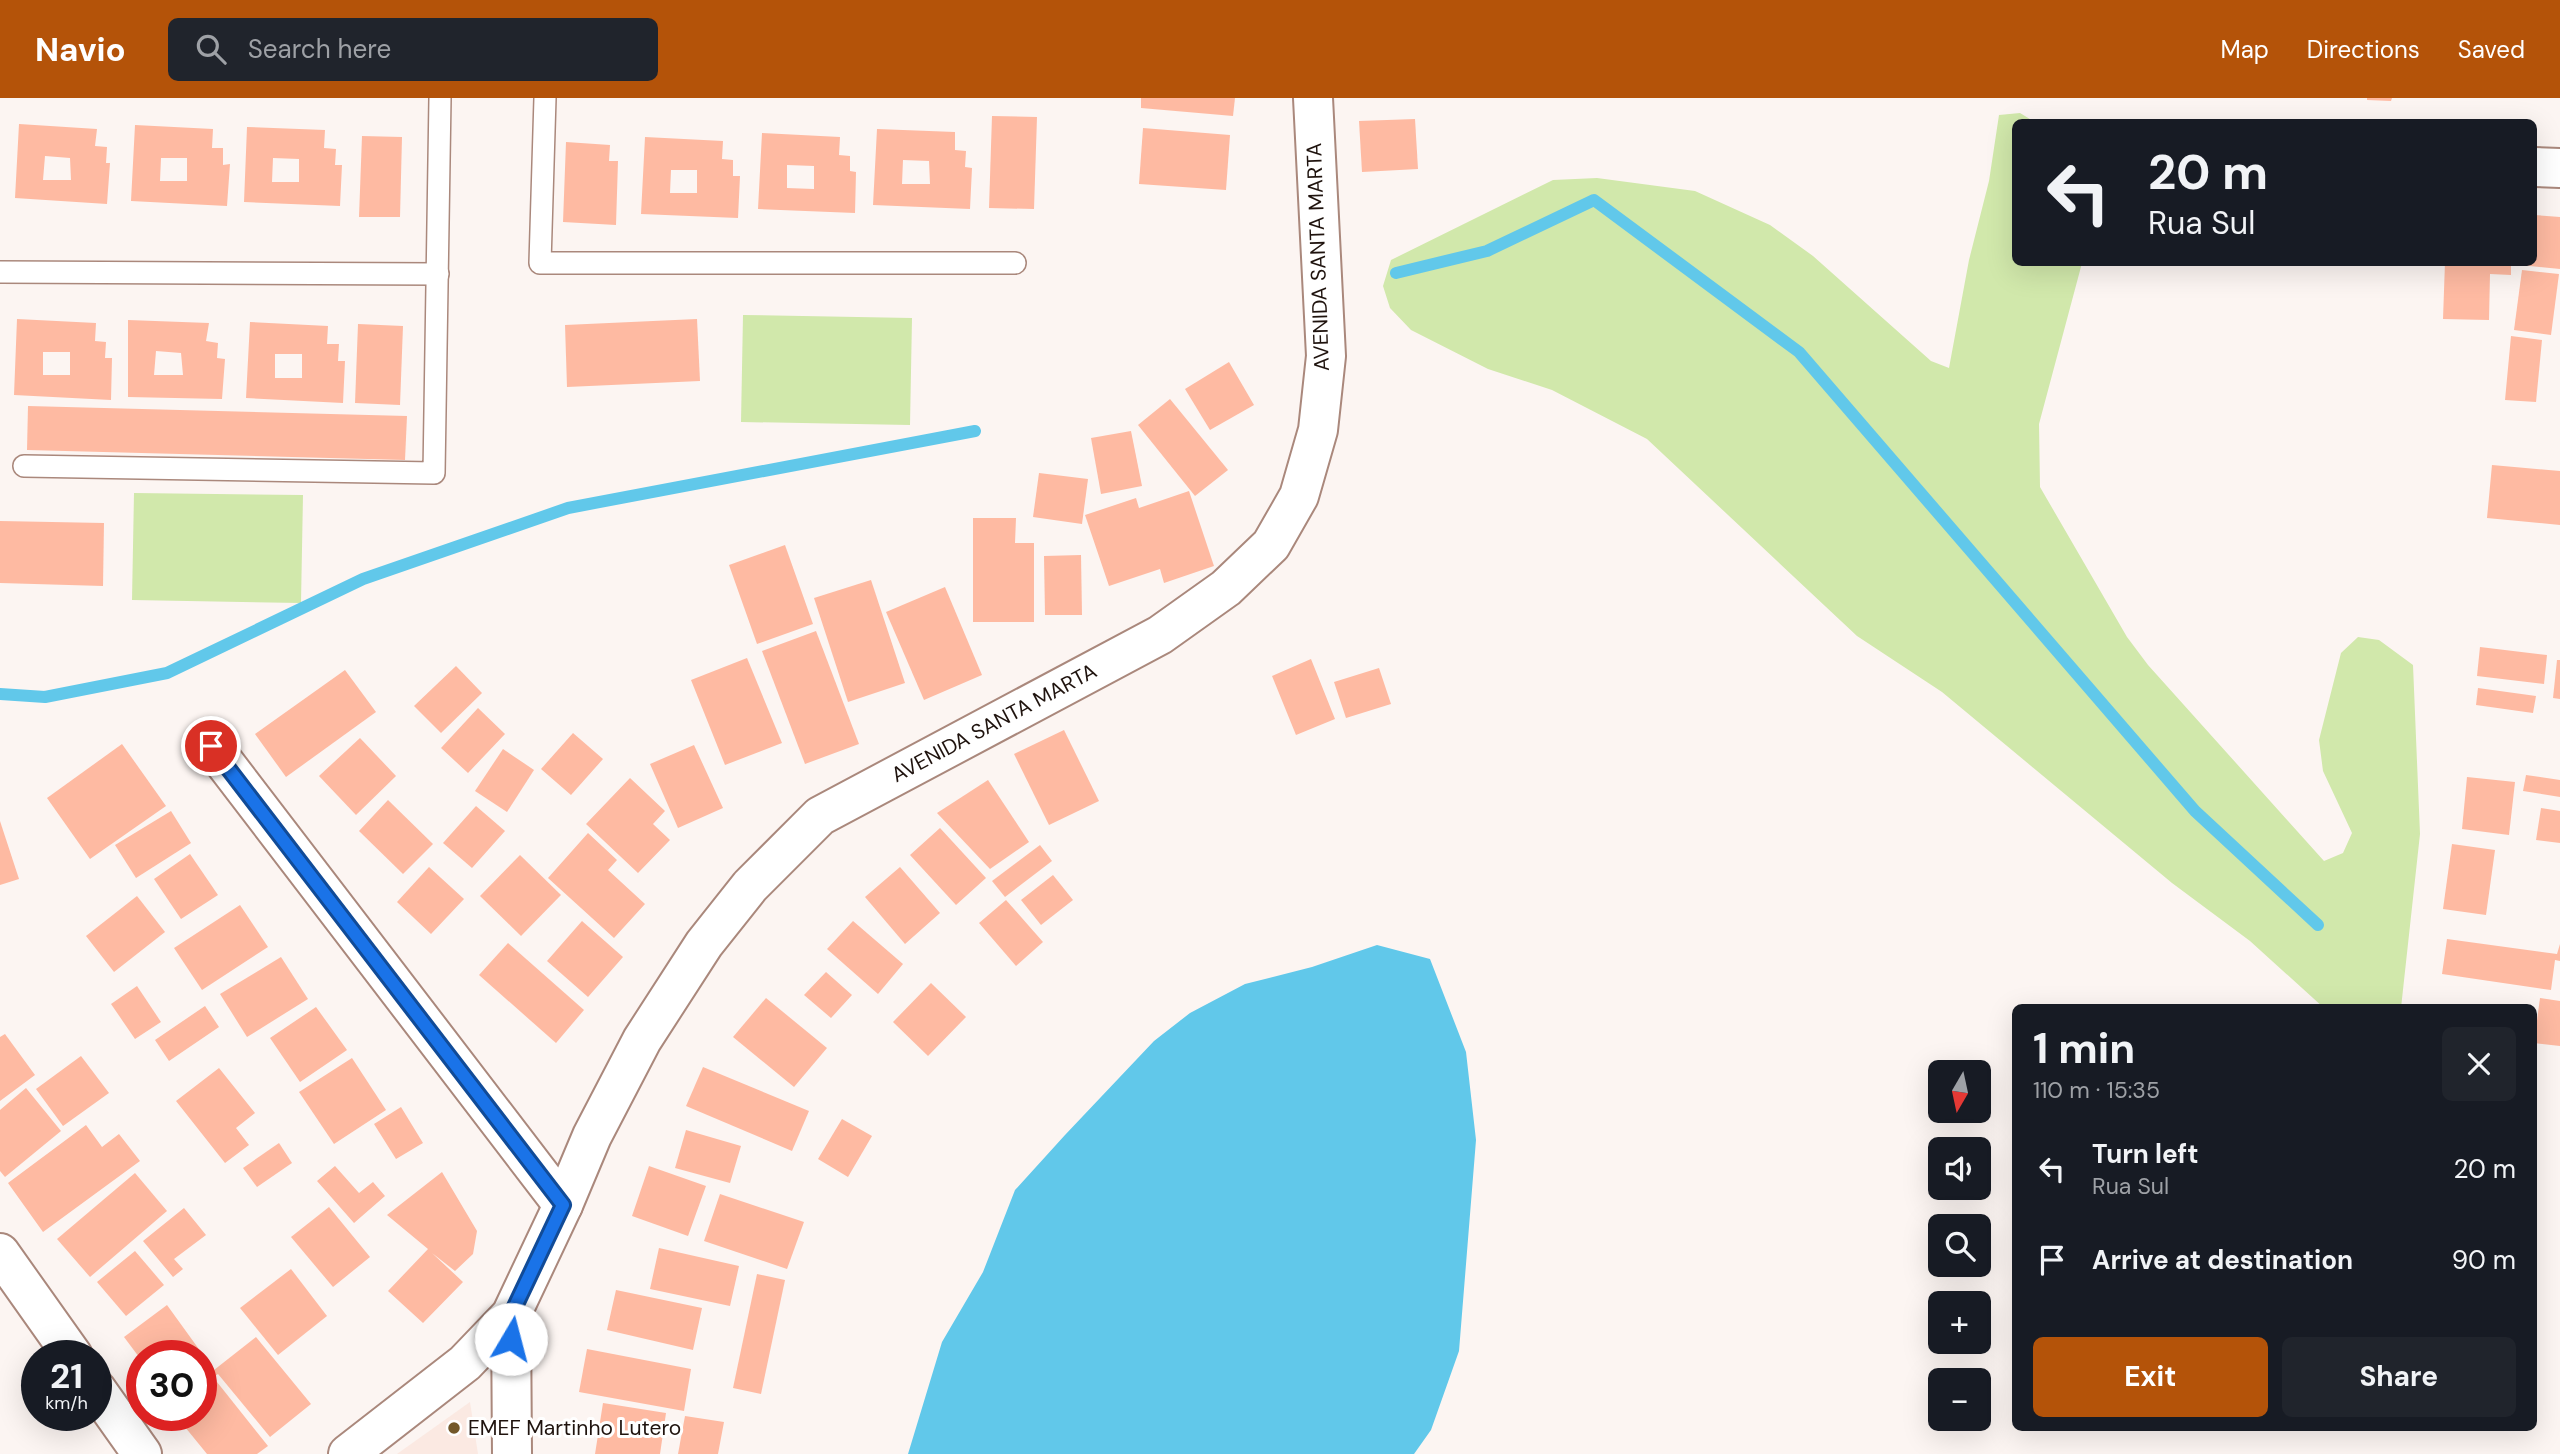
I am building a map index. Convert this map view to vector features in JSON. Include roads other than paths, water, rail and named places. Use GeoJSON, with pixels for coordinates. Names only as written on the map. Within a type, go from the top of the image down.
{"type":"FeatureCollection","features":[{"type":"Feature","properties":{"kind":"street","name":"AVENIDA SANTA MARTA"},"geometry":{"type":"LineString","coordinates":[[511,1315],[592,1136],[642,1040],[704,944],[750,886],[820,816],[1160,635],[1226,588],[1271,545],[1299,496],[1318,430],[1326,356],[1313,98]]}},
{"type":"Feature","properties":{"kind":"street"},"geometry":{"type":"LineString","coordinates":[[2537,167],[2560,168]]}},
{"type":"Feature","properties":{"kind":"street"},"geometry":{"type":"LineString","coordinates":[[211,746],[563,1205]]}},
{"type":"Feature","properties":{"kind":"street"},"geometry":{"type":"LineString","coordinates":[[0,1253],[62,1340]]}},
{"type":"Feature","properties":{"kind":"street"},"geometry":{"type":"LineString","coordinates":[[348,1454],[465,1363],[511,1315]]}},
{"type":"Feature","properties":{"kind":"street"},"geometry":{"type":"LineString","coordinates":[[511,1315],[512,1454]]}},
{"type":"Feature","properties":{"kind":"street"},"geometry":{"type":"LineString","coordinates":[[112,1412],[142,1454]]}},
{"type":"Feature","properties":{"kind":"lane"},"geometry":{"type":"LineString","coordinates":[[24,466],[434,473],[440,98]]}},
{"type":"Feature","properties":{"kind":"lane"},"geometry":{"type":"LineString","coordinates":[[545,98],[540,263],[1015,263]]}},
{"type":"Feature","properties":{"kind":"lane"},"geometry":{"type":"LineString","coordinates":[[0,272],[438,274]]}},
{"type":"Feature","properties":{"kind":"water"},"geometry":{"type":"Polygon","coordinates":[[[1377,945],[1430,959],[1466,1052],[1476,1140],[1459,1351],[1431,1430],[1414,1454],[908,1454],[942,1342],[983,1272],[1015,1190],[1065,1135],[1154,1041],[1190,1013],[1245,984],[1312,967],[1377,945]]]}},
{"type":"Feature","properties":{"kind":"waterway"},"geometry":{"type":"LineString","coordinates":[[1396,273],[1487,251],[1594,200],[1799,352],[2195,811],[2318,925]]}},
{"type":"Feature","properties":{"kind":"waterway"},"geometry":{"type":"LineString","coordinates":[[0,694],[45,697],[167,673],[363,579],[568,508],[975,431]]}},
{"type":"Feature","properties":{"kind":"place","name":"EMEF Martinho Lutero"},"geometry":{"type":"Point","coordinates":[454,1428]}}]}
